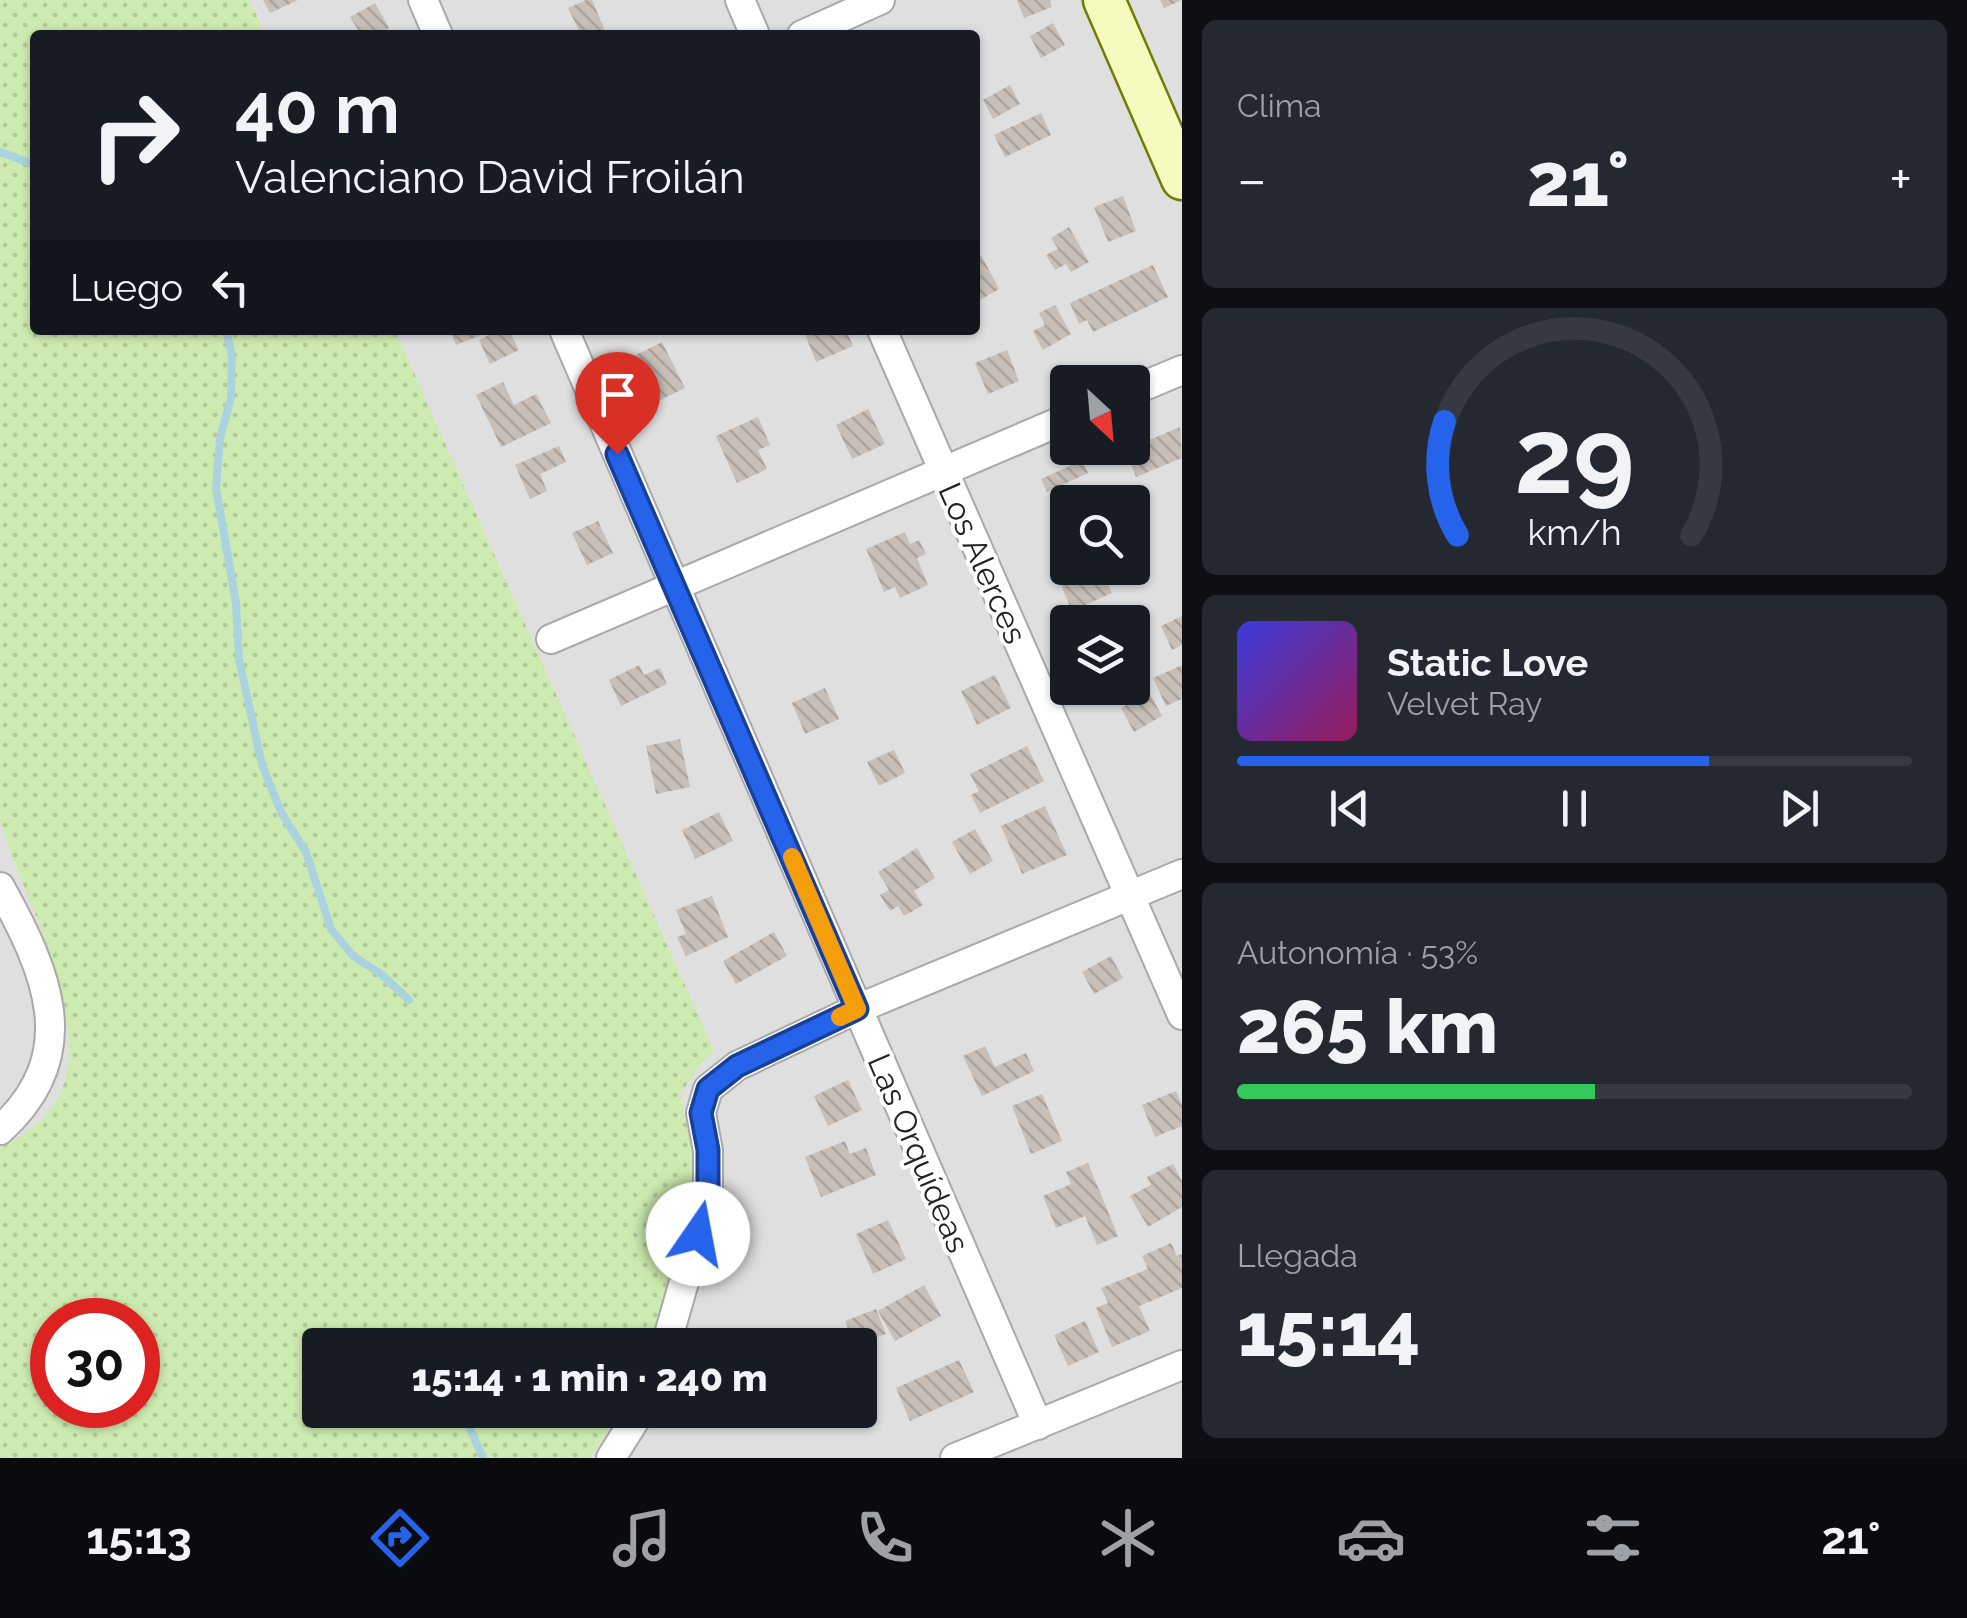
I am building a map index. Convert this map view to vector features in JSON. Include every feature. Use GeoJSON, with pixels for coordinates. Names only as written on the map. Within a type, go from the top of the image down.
{"type":"FeatureCollection","features":[{"type":"Feature","properties":{"kind":"street"},"geometry":{"type":"LineString","coordinates":[[423,0],[436,30]]}},
{"type":"Feature","properties":{"kind":"street"},"geometry":{"type":"LineString","coordinates":[[740,0],[753,30]]}},
{"type":"Feature","properties":{"kind":"street"},"geometry":{"type":"LineString","coordinates":[[813,30],[880,0]]}},
{"type":"Feature","properties":{"kind":"street"},"geometry":{"type":"LineString","coordinates":[[1104,0],[1182,179]]}},
{"type":"Feature","properties":{"kind":"street","name":"Las Orquídeas"},"geometry":{"type":"LineString","coordinates":[[566,335],[1038,1425]]}},
{"type":"Feature","properties":{"kind":"street","name":"Los Alerces"},"geometry":{"type":"LineString","coordinates":[[884,335],[1182,1015]]}},
{"type":"Feature","properties":{"kind":"street"},"geometry":{"type":"LineString","coordinates":[[1150,383],[1182,370]]}},
{"type":"Feature","properties":{"kind":"street"},"geometry":{"type":"LineString","coordinates":[[551,639],[1050,426]]}},
{"type":"Feature","properties":{"kind":"street"},"geometry":{"type":"LineString","coordinates":[[671,1328],[708,1198],[708,1150],[701,1113],[708,1089],[737,1066],[857,1009],[1182,874]]}},
{"type":"Feature","properties":{"kind":"street"},"geometry":{"type":"LineString","coordinates":[[0,888],[31,943],[51,1006],[49,1053],[40,1082],[23,1109],[0,1130]]}},
{"type":"Feature","properties":{"kind":"street"},"geometry":{"type":"LineString","coordinates":[[955,1458],[1182,1365]]}},
{"type":"Feature","properties":{"kind":"street"},"geometry":{"type":"LineString","coordinates":[[611,1458],[630,1428]]}},
{"type":"Feature","properties":{"kind":"shaded area"},"geometry":{"type":"Polygon","coordinates":[[[0,0],[1182,0],[1182,1458],[0,1458],[0,0]]]}},
{"type":"Feature","properties":{"kind":"green space"},"geometry":{"type":"Polygon","coordinates":[[[0,0],[250,0],[263,30],[30,30],[30,335],[397,335],[714,1051],[680,1095],[693,1152],[692,1192],[677,1259],[654,1328],[302,1328],[302,1428],[609,1428],[590,1458],[0,1458],[0,1148],[44,1117],[62,1088],[69,1052],[65,1013],[41,929],[0,821],[0,0]]]}},
{"type":"Feature","properties":{"kind":"building"},"geometry":{"type":"Polygon","coordinates":[[[263,0],[298,0],[270,13],[263,0]]]}},
{"type":"Feature","properties":{"kind":"building"},"geometry":{"type":"Polygon","coordinates":[[[592,0],[605,30],[579,30],[568,8],[592,0]]]}},
{"type":"Feature","properties":{"kind":"building"},"geometry":{"type":"Polygon","coordinates":[[[1017,0],[1050,0],[1052,7],[1024,18],[1017,0]]]}},
{"type":"Feature","properties":{"kind":"building"},"geometry":{"type":"Polygon","coordinates":[[[1160,0],[1182,0],[1164,8],[1160,0]]]}},
{"type":"Feature","properties":{"kind":"building"},"geometry":{"type":"Polygon","coordinates":[[[375,3],[389,28],[358,30],[350,17],[375,3]]]}},
{"type":"Feature","properties":{"kind":"building"},"geometry":{"type":"Polygon","coordinates":[[[1053,23],[1065,45],[1041,58],[1030,36],[1053,23]]]}},
{"type":"Feature","properties":{"kind":"building"},"geometry":{"type":"Polygon","coordinates":[[[1010,85],[1020,104],[993,119],[983,100],[1010,85]]]}},
{"type":"Feature","properties":{"kind":"building"},"geometry":{"type":"Polygon","coordinates":[[[1041,113],[1051,135],[1005,157],[994,135],[1041,113]]]}},
{"type":"Feature","properties":{"kind":"building"},"geometry":{"type":"Polygon","coordinates":[[[1123,196],[1136,231],[1108,242],[1094,207],[1123,196]]]}},
{"type":"Feature","properties":{"kind":"building"},"geometry":{"type":"Polygon","coordinates":[[[1069,227],[1089,262],[1071,272],[1066,264],[1055,270],[1046,255],[1058,249],[1051,238],[1069,227]]]}},
{"type":"Feature","properties":{"kind":"building"},"geometry":{"type":"Polygon","coordinates":[[[980,256],[999,289],[980,300],[980,256]]]}},
{"type":"Feature","properties":{"kind":"building"},"geometry":{"type":"Polygon","coordinates":[[[1153,265],[1168,297],[1093,332],[1087,320],[1079,324],[1070,303],[1153,265]]]}},
{"type":"Feature","properties":{"kind":"building"},"geometry":{"type":"Polygon","coordinates":[[[1055,305],[1071,334],[1043,350],[1033,331],[1045,325],[1039,313],[1055,305]]]}},
{"type":"Feature","properties":{"kind":"building"},"geometry":{"type":"Polygon","coordinates":[[[452,335],[479,335],[479,336],[456,345],[452,335]]]}},
{"type":"Feature","properties":{"kind":"building"},"geometry":{"type":"Polygon","coordinates":[[[489,335],[512,335],[519,350],[490,364],[479,340],[489,335]]]}},
{"type":"Feature","properties":{"kind":"building"},"geometry":{"type":"Polygon","coordinates":[[[805,335],[848,335],[853,346],[816,362],[805,335]]]}},
{"type":"Feature","properties":{"kind":"building"},"geometry":{"type":"Polygon","coordinates":[[[662,342],[685,388],[654,403],[632,357],[662,342]]]}},
{"type":"Feature","properties":{"kind":"building"},"geometry":{"type":"Polygon","coordinates":[[[1007,350],[1019,381],[988,394],[975,363],[1007,350]]]}},
{"type":"Feature","properties":{"kind":"building"},"geometry":{"type":"Polygon","coordinates":[[[503,382],[514,405],[536,394],[551,423],[501,447],[476,395],[503,382]]]}},
{"type":"Feature","properties":{"kind":"building"},"geometry":{"type":"Polygon","coordinates":[[[868,409],[885,444],[852,459],[836,425],[868,409]]]}},
{"type":"Feature","properties":{"kind":"building"},"geometry":{"type":"Polygon","coordinates":[[[758,417],[770,445],[758,450],[767,469],[737,483],[716,436],[758,417]]]}},
{"type":"Feature","properties":{"kind":"building"},"geometry":{"type":"Polygon","coordinates":[[[1180,427],[1182,458],[1136,477],[1131,465],[1150,465],[1150,440],[1180,427]]]}},
{"type":"Feature","properties":{"kind":"building"},"geometry":{"type":"Polygon","coordinates":[[[559,446],[566,462],[540,474],[547,491],[530,499],[515,465],[559,446]]]}},
{"type":"Feature","properties":{"kind":"building"},"geometry":{"type":"Polygon","coordinates":[[[1072,465],[1085,465],[1088,473],[1062,485],[1050,485],[1047,492],[1041,479],[1072,465]]]}},
{"type":"Feature","properties":{"kind":"building"},"geometry":{"type":"Polygon","coordinates":[[[598,521],[613,553],[587,565],[572,533],[598,521]]]}},
{"type":"Feature","properties":{"kind":"building"},"geometry":{"type":"Polygon","coordinates":[[[905,532],[910,544],[919,540],[926,554],[917,558],[928,585],[900,598],[895,587],[884,592],[866,549],[905,532]]]}},
{"type":"Feature","properties":{"kind":"building"},"geometry":{"type":"Polygon","coordinates":[[[1061,585],[1108,585],[1112,593],[1085,605],[1069,605],[1061,585]]]}},
{"type":"Feature","properties":{"kind":"building"},"geometry":{"type":"Polygon","coordinates":[[[1182,616],[1182,645],[1172,650],[1161,626],[1182,616]]]}},
{"type":"Feature","properties":{"kind":"building"},"geometry":{"type":"Polygon","coordinates":[[[639,665],[644,675],[660,668],[667,684],[621,706],[609,680],[639,665]]]}},
{"type":"Feature","properties":{"kind":"building"},"geometry":{"type":"Polygon","coordinates":[[[1182,665],[1182,699],[1166,706],[1153,678],[1182,665]]]}},
{"type":"Feature","properties":{"kind":"building"},"geometry":{"type":"Polygon","coordinates":[[[995,675],[1011,708],[977,725],[961,691],[995,675]]]}},
{"type":"Feature","properties":{"kind":"building"},"geometry":{"type":"Polygon","coordinates":[[[825,688],[839,719],[805,734],[792,703],[825,688]]]}},
{"type":"Feature","properties":{"kind":"building"},"geometry":{"type":"Polygon","coordinates":[[[1150,694],[1162,716],[1134,732],[1121,708],[1150,705],[1150,694]]]}},
{"type":"Feature","properties":{"kind":"building"},"geometry":{"type":"Polygon","coordinates":[[[680,739],[690,787],[656,794],[646,746],[680,739]]]}},
{"type":"Feature","properties":{"kind":"building"},"geometry":{"type":"Polygon","coordinates":[[[1027,746],[1044,781],[980,813],[971,795],[979,791],[970,774],[1027,746]]]}},
{"type":"Feature","properties":{"kind":"building"},"geometry":{"type":"Polygon","coordinates":[[[894,750],[905,773],[879,786],[867,762],[894,750]]]}},
{"type":"Feature","properties":{"kind":"building"},"geometry":{"type":"Polygon","coordinates":[[[1045,806],[1067,855],[1022,874],[1001,826],[1045,806]]]}},
{"type":"Feature","properties":{"kind":"building"},"geometry":{"type":"Polygon","coordinates":[[[719,812],[733,841],[695,859],[682,830],[719,812]]]}},
{"type":"Feature","properties":{"kind":"building"},"geometry":{"type":"Polygon","coordinates":[[[975,829],[993,861],[970,874],[952,842],[975,829]]]}},
{"type":"Feature","properties":{"kind":"building"},"geometry":{"type":"Polygon","coordinates":[[[917,848],[935,878],[914,891],[923,905],[904,916],[898,906],[890,911],[880,895],[889,890],[878,872],[917,848]]]}},
{"type":"Feature","properties":{"kind":"building"},"geometry":{"type":"Polygon","coordinates":[[[712,896],[728,937],[686,956],[677,937],[686,934],[676,910],[712,896]]]}},
{"type":"Feature","properties":{"kind":"building"},"geometry":{"type":"Polygon","coordinates":[[[774,932],[787,956],[736,984],[723,961],[774,932]]]}},
{"type":"Feature","properties":{"kind":"building"},"geometry":{"type":"Polygon","coordinates":[[[1111,956],[1123,978],[1094,994],[1082,972],[1111,956]]]}},
{"type":"Feature","properties":{"kind":"building"},"geometry":{"type":"Polygon","coordinates":[[[985,1046],[995,1067],[1026,1053],[1034,1071],[982,1096],[963,1056],[985,1046]]]}},
{"type":"Feature","properties":{"kind":"building"},"geometry":{"type":"Polygon","coordinates":[[[848,1080],[862,1110],[828,1126],[814,1096],[848,1080]]]}},
{"type":"Feature","properties":{"kind":"building"},"geometry":{"type":"Polygon","coordinates":[[[1176,1091],[1182,1105],[1182,1126],[1155,1137],[1142,1105],[1176,1091]]]}},
{"type":"Feature","properties":{"kind":"building"},"geometry":{"type":"Polygon","coordinates":[[[1042,1094],[1062,1141],[1031,1154],[1012,1106],[1042,1094]]]}},
{"type":"Feature","properties":{"kind":"building"},"geometry":{"type":"Polygon","coordinates":[[[845,1141],[850,1154],[866,1148],[876,1175],[821,1197],[805,1157],[845,1141]]]}},
{"type":"Feature","properties":{"kind":"building"},"geometry":{"type":"Polygon","coordinates":[[[1088,1163],[1118,1236],[1097,1245],[1085,1216],[1056,1228],[1043,1196],[1071,1184],[1066,1172],[1088,1163]]]}},
{"type":"Feature","properties":{"kind":"building"},"geometry":{"type":"Polygon","coordinates":[[[1173,1164],[1182,1181],[1182,1207],[1148,1227],[1130,1196],[1151,1185],[1147,1177],[1173,1164]]]}},
{"type":"Feature","properties":{"kind":"building"},"geometry":{"type":"Polygon","coordinates":[[[888,1220],[906,1259],[873,1274],[856,1234],[888,1220]]]}},
{"type":"Feature","properties":{"kind":"building"},"geometry":{"type":"Polygon","coordinates":[[[1171,1243],[1177,1256],[1182,1254],[1182,1288],[1139,1306],[1150,1331],[1112,1347],[1096,1308],[1108,1303],[1101,1288],[1148,1269],[1142,1256],[1171,1243]]]}},
{"type":"Feature","properties":{"kind":"building"},"geometry":{"type":"Polygon","coordinates":[[[924,1285],[941,1316],[895,1341],[878,1311],[924,1285]]]}},
{"type":"Feature","properties":{"kind":"building"},"geometry":{"type":"Polygon","coordinates":[[[876,1309],[886,1334],[877,1337],[877,1328],[848,1328],[845,1321],[876,1309]]]}},
{"type":"Feature","properties":{"kind":"building"},"geometry":{"type":"Polygon","coordinates":[[[1085,1321],[1099,1352],[1068,1366],[1054,1335],[1085,1321]]]}},
{"type":"Feature","properties":{"kind":"building"},"geometry":{"type":"Polygon","coordinates":[[[959,1360],[974,1392],[910,1421],[896,1388],[959,1360]]]}},
{"type":"Feature","properties":{"kind":"waterway"},"geometry":{"type":"LineString","coordinates":[[0,152],[30,163]]}},
{"type":"Feature","properties":{"kind":"waterway"},"geometry":{"type":"LineString","coordinates":[[227,335],[232,356],[231,398],[220,438],[216,488],[236,603],[239,659],[262,765],[282,814],[306,852],[331,929],[353,956],[381,974],[409,1000]]}},
{"type":"Feature","properties":{"kind":"waterway"},"geometry":{"type":"LineString","coordinates":[[470,1428],[483,1458]]}},
{"type":"Feature","properties":{"kind":"slow traffic"},"geometry":{"type":"LineString","coordinates":[[792,857],[857,1009],[840,1017]]}},
{"type":"Feature","properties":{"kind":"route"},"geometry":{"type":"LineString","coordinates":[[617,454],[857,1009],[737,1066],[708,1089],[701,1113],[708,1150],[708,1198],[698,1234]]}}]}
